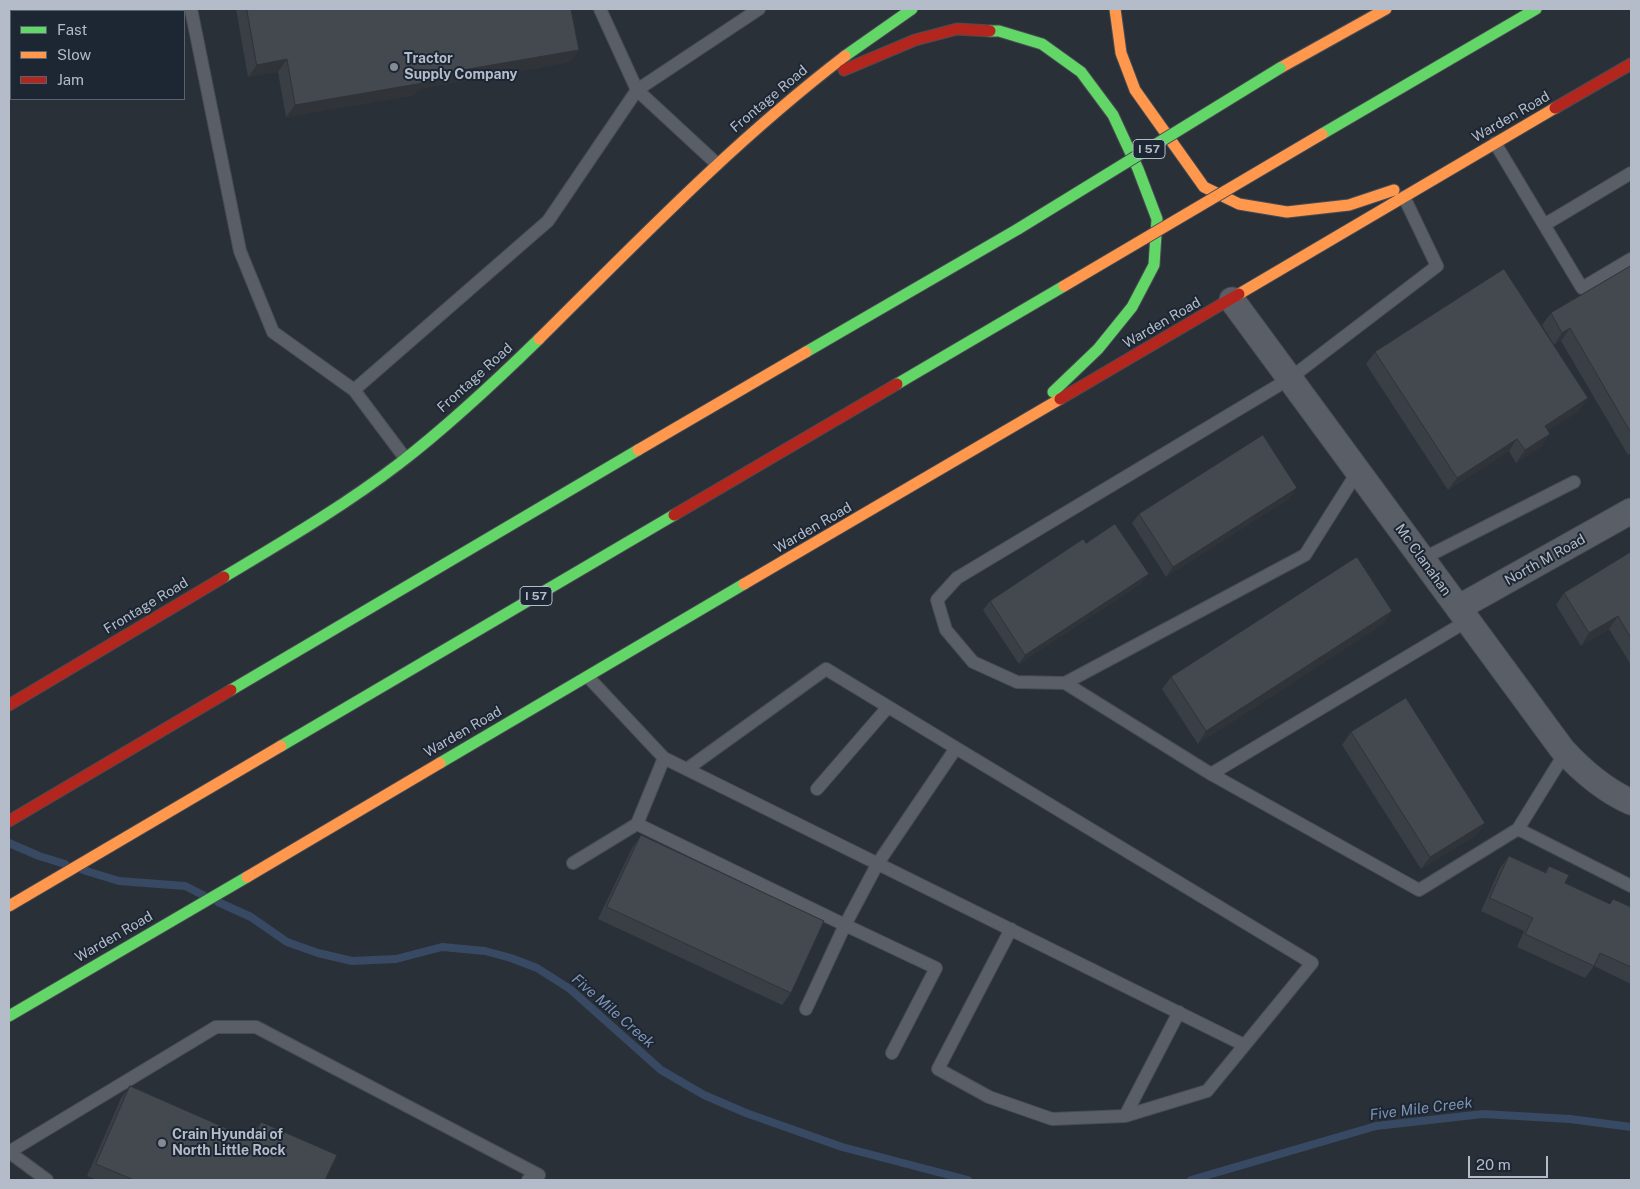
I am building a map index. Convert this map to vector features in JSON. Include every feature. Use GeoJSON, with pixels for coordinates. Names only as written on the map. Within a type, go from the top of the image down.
{"type":"FeatureCollection","features":[{"type":"Feature","properties":{"kind":"main road","name":"Frontage Road"},"geometry":{"type":"LineString","coordinates":[[9,705],[282,542],[360,492],[405,458],[488,388],[752,131],[804,87],[880,30],[912,9]]}},
{"type":"Feature","properties":{"kind":"main road"},"geometry":{"type":"LineString","coordinates":[[1115,9],[1121,53],[1134,90],[1204,187],[1238,204],[1287,212],[1349,204],[1443,174]]}},
{"type":"Feature","properties":{"kind":"main road","name":"I 57"},"geometry":{"type":"LineString","coordinates":[[9,821],[522,517],[1018,229],[1280,68],[1386,9]]}},
{"type":"Feature","properties":{"kind":"main road","name":"I 57"},"geometry":{"type":"LineString","coordinates":[[9,906],[1536,9]]}},
{"type":"Feature","properties":{"kind":"main road"},"geometry":{"type":"LineString","coordinates":[[804,87],[915,40],[958,29],[999,31],[1042,44],[1081,72],[1113,115],[1138,169],[1157,219],[1154,265],[1132,307],[1098,349],[1019,424]]}},
{"type":"Feature","properties":{"kind":"main road","name":"Warden Road"},"geometry":{"type":"LineString","coordinates":[[9,1016],[1232,300],[1631,64]]}},
{"type":"Feature","properties":{"kind":"street","name":"Mc Clanahan"},"geometry":{"type":"LineString","coordinates":[[1232,300],[1565,753],[1582,771],[1600,785],[1631,802]]}},
{"type":"Feature","properties":{"kind":"street","name":"North M Road"},"geometry":{"type":"LineString","coordinates":[[1462,614],[1631,511]]}},
{"type":"Feature","properties":{"kind":"lane"},"geometry":{"type":"LineString","coordinates":[[191,9],[240,251],[273,332],[354,390],[405,458]]}},
{"type":"Feature","properties":{"kind":"lane"},"geometry":{"type":"LineString","coordinates":[[600,9],[637,90],[717,164]]}},
{"type":"Feature","properties":{"kind":"lane"},"geometry":{"type":"LineString","coordinates":[[354,390],[548,222],[637,90],[759,9]]}},
{"type":"Feature","properties":{"kind":"lane"},"geometry":{"type":"LineString","coordinates":[[1495,143],[1582,288],[1631,259]]}},
{"type":"Feature","properties":{"kind":"lane"},"geometry":{"type":"LineString","coordinates":[[1544,225],[1631,173]]}},
{"type":"Feature","properties":{"kind":"lane"},"geometry":{"type":"LineString","coordinates":[[1404,197],[1437,266],[1289,379],[957,578],[937,600],[946,630],[973,662],[1017,682],[1065,684],[1211,774],[1419,890],[1518,829],[1565,753]]}},
{"type":"Feature","properties":{"kind":"lane"},"geometry":{"type":"LineString","coordinates":[[1065,684],[1305,556],[1358,471]]}},
{"type":"Feature","properties":{"kind":"lane"},"geometry":{"type":"LineString","coordinates":[[1422,559],[1574,482]]}},
{"type":"Feature","properties":{"kind":"lane"},"geometry":{"type":"LineString","coordinates":[[1211,774],[1462,614]]}},
{"type":"Feature","properties":{"kind":"lane"},"geometry":{"type":"LineString","coordinates":[[687,769],[826,669],[1312,963],[1207,1091],[1125,1116],[1052,1119],[989,1097],[938,1069],[1011,929]]}},
{"type":"Feature","properties":{"kind":"lane"},"geometry":{"type":"LineString","coordinates":[[588,677],[664,758],[878,862],[1244,1045]]}},
{"type":"Feature","properties":{"kind":"lane"},"geometry":{"type":"LineString","coordinates":[[817,789],[888,707]]}},
{"type":"Feature","properties":{"kind":"lane"},"geometry":{"type":"LineString","coordinates":[[806,1009],[878,862],[956,748]]}},
{"type":"Feature","properties":{"kind":"lane"},"geometry":{"type":"LineString","coordinates":[[573,862],[637,824],[664,758]]}},
{"type":"Feature","properties":{"kind":"lane"},"geometry":{"type":"LineString","coordinates":[[637,824],[936,968],[892,1053]]}},
{"type":"Feature","properties":{"kind":"lane"},"geometry":{"type":"LineString","coordinates":[[1518,829],[1631,886]]}},
{"type":"Feature","properties":{"kind":"lane"},"geometry":{"type":"LineString","coordinates":[[1125,1116],[1179,1012]]}},
{"type":"Feature","properties":{"kind":"lane"},"geometry":{"type":"LineString","coordinates":[[47,1180],[9,1152],[216,1027],[256,1027],[539,1175],[528,1180]]}},
{"type":"Feature","properties":{"kind":"building","name":"Tractor Supply Company"},"geometry":{"type":"Polygon","coordinates":[[[247,9],[571,9],[579,50],[422,77],[423,83],[295,105],[287,59],[257,65],[247,9]]]}},
{"type":"Feature","properties":{"kind":"building"},"geometry":{"type":"Polygon","coordinates":[[[1631,266],[1631,433],[1570,328],[1562,333],[1551,313],[1631,266]]]}},
{"type":"Feature","properties":{"kind":"building"},"geometry":{"type":"Polygon","coordinates":[[[1504,269],[1588,398],[1545,426],[1550,434],[1525,450],[1517,439],[1457,478],[1375,352],[1504,269]]]}},
{"type":"Feature","properties":{"kind":"building"},"geometry":{"type":"Polygon","coordinates":[[[1263,435],[1297,488],[1173,567],[1139,514],[1263,435]]]}},
{"type":"Feature","properties":{"kind":"building"},"geometry":{"type":"Polygon","coordinates":[[[1115,524],[1149,574],[1025,655],[990,601],[1083,539],[1086,543],[1115,524]]]}},
{"type":"Feature","properties":{"kind":"building"},"geometry":{"type":"Polygon","coordinates":[[[1631,552],[1631,638],[1618,616],[1589,633],[1564,593],[1631,552]]]}},
{"type":"Feature","properties":{"kind":"building"},"geometry":{"type":"Polygon","coordinates":[[[1357,557],[1392,611],[1206,731],[1171,677],[1357,557]]]}},
{"type":"Feature","properties":{"kind":"building"},"geometry":{"type":"Polygon","coordinates":[[[1406,698],[1485,823],[1430,857],[1351,732],[1406,698]]]}},
{"type":"Feature","properties":{"kind":"building"},"geometry":{"type":"Polygon","coordinates":[[[641,835],[824,921],[791,993],[607,907],[641,835]]]}},
{"type":"Feature","properties":{"kind":"building"},"geometry":{"type":"Polygon","coordinates":[[[1509,856],[1546,873],[1549,866],[1569,875],[1565,883],[1610,904],[1613,899],[1631,907],[1631,967],[1600,953],[1594,966],[1525,934],[1533,918],[1490,898],[1509,856]]]}},
{"type":"Feature","properties":{"kind":"building","name":"Crain Hyundai of North Little Rock"},"geometry":{"type":"Polygon","coordinates":[[[130,1086],[253,1140],[261,1122],[337,1155],[325,1180],[134,1180],[96,1164],[130,1086]]]}},
{"type":"Feature","properties":{"kind":"waterway","name":"Five Mile Creek"},"geometry":{"type":"LineString","coordinates":[[9,843],[39,856],[65,864]]}},
{"type":"Feature","properties":{"kind":"waterway","name":"Five Mile Creek"},"geometry":{"type":"LineString","coordinates":[[83,870],[119,881],[185,886],[203,895]]}},
{"type":"Feature","properties":{"kind":"waterway","name":"Five Mile Creek"},"geometry":{"type":"LineString","coordinates":[[218,902],[251,917],[287,942],[318,953],[352,961],[396,959],[442,947],[485,951],[511,958],[537,968],[570,989],[661,1070],[704,1095],[746,1113],[842,1147],[968,1180]]}},
{"type":"Feature","properties":{"kind":"waterway","name":"Five Mile Creek"},"geometry":{"type":"LineString","coordinates":[[1191,1180],[1376,1126],[1483,1114],[1570,1119],[1631,1127]]}},
{"type":"Feature","properties":{"kind":"traffic: fast"},"geometry":{"type":"LineString","coordinates":[[845,56],[912,9]]}},
{"type":"Feature","properties":{"kind":"traffic: fast"},"geometry":{"type":"LineString","coordinates":[[1322,134],[1536,9]]}},
{"type":"Feature","properties":{"kind":"traffic: fast"},"geometry":{"type":"LineString","coordinates":[[990,31],[999,31],[1042,44],[1081,72],[1113,115],[1138,169],[1157,219],[1154,265],[1132,307],[1098,349],[1053,392]]}},
{"type":"Feature","properties":{"kind":"traffic: fast"},"geometry":{"type":"LineString","coordinates":[[1018,229],[1280,68]]}},
{"type":"Feature","properties":{"kind":"traffic: fast"},"geometry":{"type":"LineString","coordinates":[[806,352],[1018,229]]}},
{"type":"Feature","properties":{"kind":"traffic: fast"},"geometry":{"type":"LineString","coordinates":[[897,384],[1064,286]]}},
{"type":"Feature","properties":{"kind":"traffic: fast"},"geometry":{"type":"LineString","coordinates":[[224,577],[336,508],[379,479],[436,434],[539,339]]}},
{"type":"Feature","properties":{"kind":"traffic: fast"},"geometry":{"type":"LineString","coordinates":[[231,690],[638,450]]}},
{"type":"Feature","properties":{"kind":"traffic: fast"},"geometry":{"type":"LineString","coordinates":[[281,746],[674,515]]}},
{"type":"Feature","properties":{"kind":"traffic: fast"},"geometry":{"type":"LineString","coordinates":[[440,763],[744,584]]}},
{"type":"Feature","properties":{"kind":"traffic: fast"},"geometry":{"type":"LineString","coordinates":[[9,1016],[247,877]]}},
{"type":"Feature","properties":{"kind":"traffic: slow"},"geometry":{"type":"LineString","coordinates":[[1115,9],[1121,53],[1135,90],[1204,187],[1239,204],[1287,212],[1349,205],[1394,190]]}},
{"type":"Feature","properties":{"kind":"traffic: slow"},"geometry":{"type":"LineString","coordinates":[[1280,68],[1386,9]]}},
{"type":"Feature","properties":{"kind":"traffic: slow"},"geometry":{"type":"LineString","coordinates":[[539,339],[726,157],[764,122],[845,56]]}},
{"type":"Feature","properties":{"kind":"traffic: slow"},"geometry":{"type":"LineString","coordinates":[[1239,294],[1555,108]]}},
{"type":"Feature","properties":{"kind":"traffic: slow"},"geometry":{"type":"LineString","coordinates":[[1064,286],[1322,134]]}},
{"type":"Feature","properties":{"kind":"traffic: slow"},"geometry":{"type":"LineString","coordinates":[[638,450],[806,352]]}},
{"type":"Feature","properties":{"kind":"traffic: slow"},"geometry":{"type":"LineString","coordinates":[[744,584],[1060,399]]}},
{"type":"Feature","properties":{"kind":"traffic: slow"},"geometry":{"type":"LineString","coordinates":[[9,906],[281,746]]}},
{"type":"Feature","properties":{"kind":"traffic: slow"},"geometry":{"type":"LineString","coordinates":[[247,877],[440,763]]}},
{"type":"Feature","properties":{"kind":"traffic: jam"},"geometry":{"type":"LineString","coordinates":[[844,70],[915,40],[957,29],[990,31]]}},
{"type":"Feature","properties":{"kind":"traffic: jam"},"geometry":{"type":"LineString","coordinates":[[1555,108],[1631,64]]}},
{"type":"Feature","properties":{"kind":"traffic: jam"},"geometry":{"type":"LineString","coordinates":[[1060,399],[1239,294]]}},
{"type":"Feature","properties":{"kind":"traffic: jam"},"geometry":{"type":"LineString","coordinates":[[674,515],[897,384]]}},
{"type":"Feature","properties":{"kind":"traffic: jam"},"geometry":{"type":"LineString","coordinates":[[9,705],[224,577]]}},
{"type":"Feature","properties":{"kind":"traffic: jam"},"geometry":{"type":"LineString","coordinates":[[9,821],[231,690]]}},
{"type":"Feature","properties":{"kind":"place","name":"Tractor Supply Company"},"geometry":{"type":"Point","coordinates":[394,67]}},
{"type":"Feature","properties":{"kind":"place","name":"Crain Hyundai of North Little Rock"},"geometry":{"type":"Point","coordinates":[162,1143]}}]}
